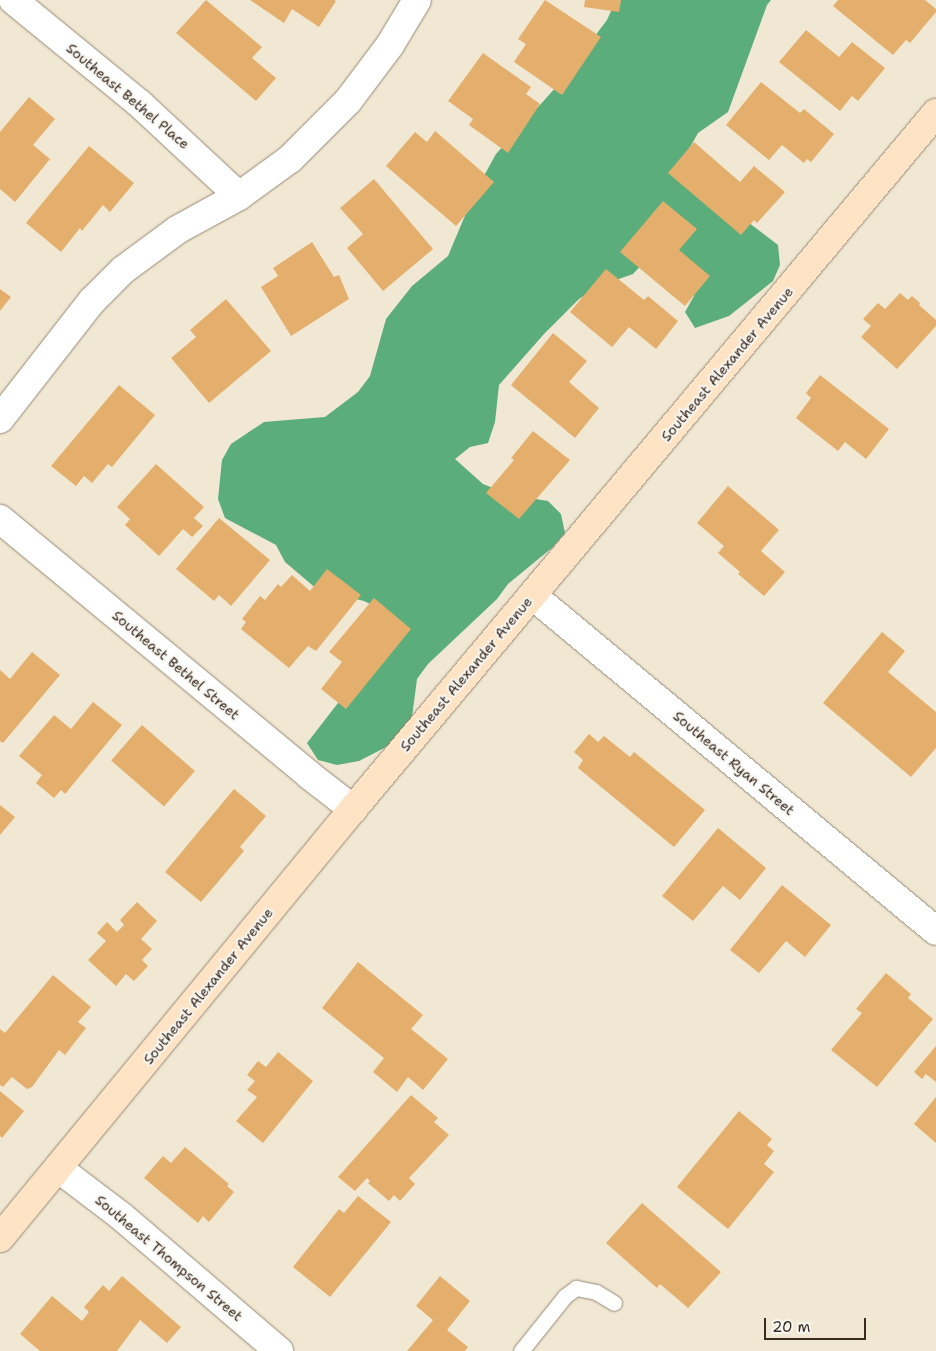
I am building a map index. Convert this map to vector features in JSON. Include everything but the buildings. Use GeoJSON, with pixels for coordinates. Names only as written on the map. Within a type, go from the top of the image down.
{"type":"FeatureCollection","features":[{"type":"Feature","properties":{"kind":"street","name":"Southeast Bethel Place"},"geometry":{"type":"LineString","coordinates":[[13,0],[140,104],[239,196]]}},
{"type":"Feature","properties":{"kind":"street"},"geometry":{"type":"LineString","coordinates":[[0,419],[92,301],[124,270],[177,230],[239,196],[290,159],[348,101],[390,45],[418,0]]}},
{"type":"Feature","properties":{"kind":"street","name":"Southeast Alexander Avenue"},"geometry":{"type":"LineString","coordinates":[[0,1238],[353,809],[936,113]]}},
{"type":"Feature","properties":{"kind":"street","name":"Southeast Bethel Street"},"geometry":{"type":"LineString","coordinates":[[0,519],[309,775],[353,809]]}},
{"type":"Feature","properties":{"kind":"street","name":"Southeast Ryan Street"},"geometry":{"type":"LineString","coordinates":[[532,595],[936,931]]}},
{"type":"Feature","properties":{"kind":"street","name":"Southeast Thompson Street"},"geometry":{"type":"LineString","coordinates":[[58,1168],[121,1216],[279,1351]]}},
{"type":"Feature","properties":{"kind":"lane"},"geometry":{"type":"LineString","coordinates":[[521,1351],[564,1296],[576,1288],[596,1292],[614,1303]]}},
{"type":"Feature","properties":{"kind":"green space"},"geometry":{"type":"Polygon","coordinates":[[[616,0],[771,0],[767,5],[728,112],[698,133],[689,149],[695,182],[778,245],[780,265],[773,281],[729,316],[695,328],[685,312],[694,296],[697,268],[647,259],[633,274],[599,286],[579,299],[544,334],[499,385],[495,422],[488,443],[470,447],[455,459],[483,484],[510,495],[548,501],[561,514],[565,533],[553,547],[508,584],[497,599],[428,664],[417,679],[412,717],[403,733],[390,745],[359,761],[337,765],[318,760],[307,743],[345,694],[382,610],[364,601],[318,590],[285,562],[276,545],[225,518],[218,499],[222,460],[231,444],[264,422],[325,417],[358,392],[370,376],[386,319],[412,286],[448,256],[475,192],[496,154],[557,86],[607,20],[616,0]]]}}]}
